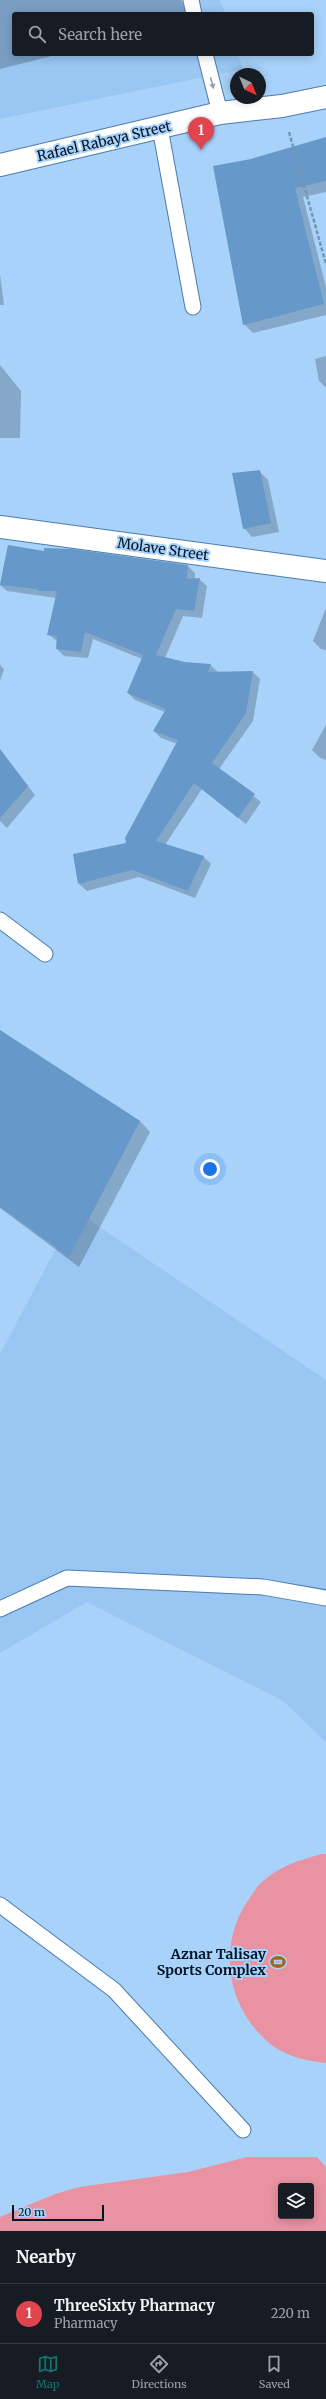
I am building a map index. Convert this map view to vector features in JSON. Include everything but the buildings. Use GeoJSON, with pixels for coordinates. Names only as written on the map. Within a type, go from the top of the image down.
{"type":"FeatureCollection","features":[{"type":"Feature","properties":{"kind":"main road","name":"Rafael Rabaya Street"},"geometry":{"type":"LineString","coordinates":[[0,165],[220,113],[282,106],[326,97]]}},
{"type":"Feature","properties":{"kind":"main road","name":"Molave Street"},"geometry":{"type":"LineString","coordinates":[[0,527],[326,571]]}},
{"type":"Feature","properties":{"kind":"lane"},"geometry":{"type":"LineString","coordinates":[[191,0],[194,12]]}},
{"type":"Feature","properties":{"kind":"lane"},"geometry":{"type":"LineString","coordinates":[[206,56],[220,113]]}},
{"type":"Feature","properties":{"kind":"lane"},"geometry":{"type":"LineString","coordinates":[[160,128],[193,307]]}},
{"type":"Feature","properties":{"kind":"lane"},"geometry":{"type":"LineString","coordinates":[[0,920],[45,954]]}},
{"type":"Feature","properties":{"kind":"lane"},"geometry":{"type":"LineString","coordinates":[[0,1609],[67,1578],[263,1587],[326,1598]]}},
{"type":"Feature","properties":{"kind":"lane"},"geometry":{"type":"LineString","coordinates":[[0,1905],[114,1990],[243,2130]]}},
{"type":"Feature","properties":{"kind":"path"},"geometry":{"type":"LineString","coordinates":[[282,106],[326,264]]}},
{"type":"Feature","properties":{"kind":"shaded area"},"geometry":{"type":"Polygon","coordinates":[[[0,0],[220,0],[224,12],[12,12],[12,56],[239,56],[243,68],[230,68],[230,72],[0,119],[0,0]]]}},
{"type":"Feature","properties":{"kind":"shaded area"},"geometry":{"type":"Polygon","coordinates":[[[76,1211],[326,1380],[326,1742],[283,1701],[87,1602],[0,1653],[0,1354],[76,1211]]]}},
{"type":"Feature","properties":{"kind":"shaded area","name":"Aznar Talisay Sports Complex"},"geometry":{"type":"Polygon","coordinates":[[[326,1854],[326,2063],[295,2057],[273,2046],[267,2041],[253,2026],[242,2009],[230,1972],[230,1952],[233,1933],[240,1914],[259,1885],[269,1876],[283,1868],[298,1861],[326,1854]]]}},
{"type":"Feature","properties":{"kind":"shaded area"},"geometry":{"type":"Polygon","coordinates":[[[247,2157],[317,2157],[326,2167],[326,2231],[0,2231],[0,2217],[55,2194],[79,2187],[188,2172],[247,2157]]]}},
{"type":"Feature","properties":{"kind":"place","name":"ThreeSixty Pharmacy"},"geometry":{"type":"Point","coordinates":[201,150]}},
{"type":"Feature","properties":{"kind":"place","name":"Aznar Talisay Sports Complex"},"geometry":{"type":"Point","coordinates":[278,1962]}}]}
